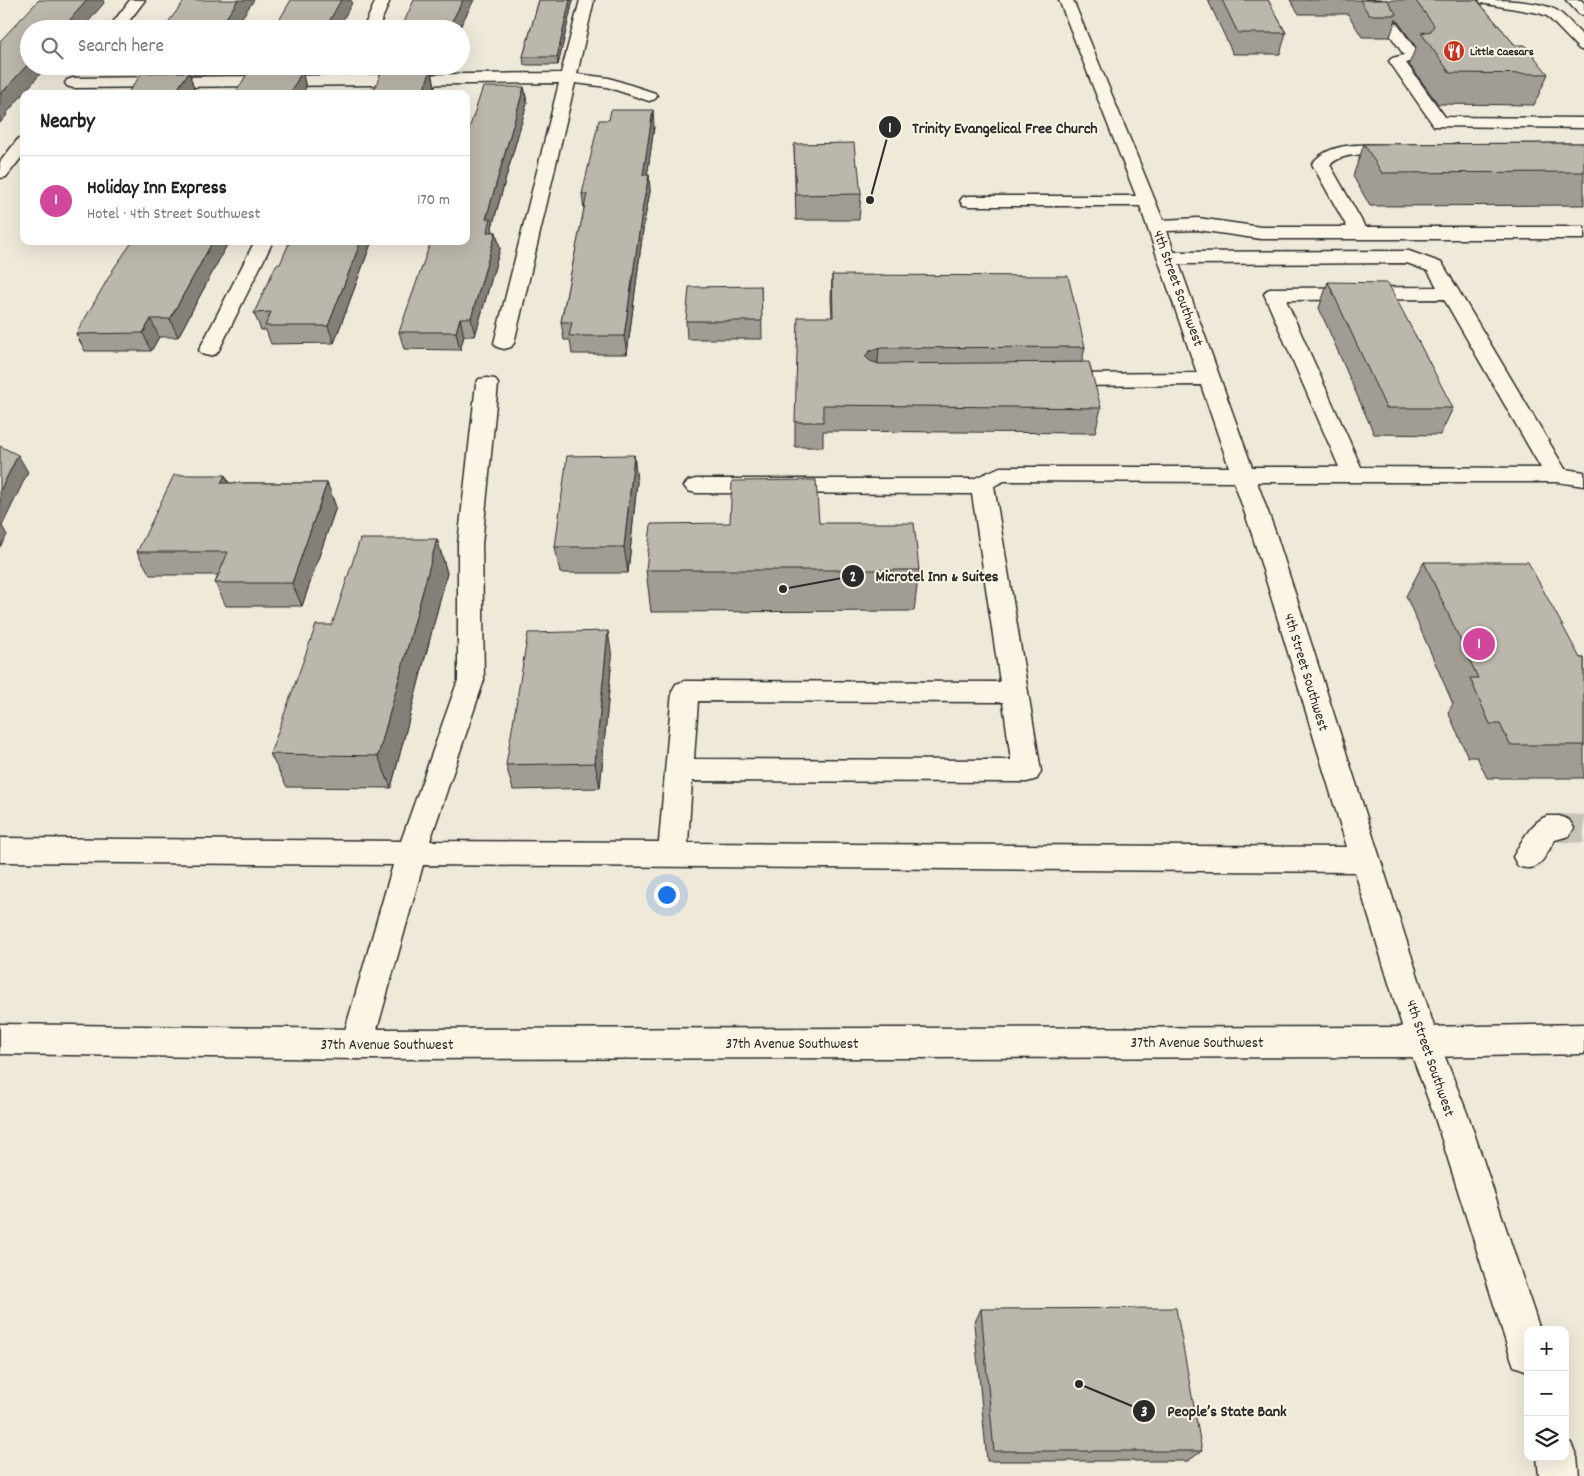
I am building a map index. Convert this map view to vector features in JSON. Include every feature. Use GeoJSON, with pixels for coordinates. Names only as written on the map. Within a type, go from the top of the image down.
{"type":"FeatureCollection","features":[{"type":"Feature","properties":{"kind":"street"},"geometry":{"type":"LineString","coordinates":[[123,20],[138,0]]}},
{"type":"Feature","properties":{"kind":"street"},"geometry":{"type":"LineString","coordinates":[[374,20],[384,0]]}},
{"type":"Feature","properties":{"kind":"street"},"geometry":{"type":"LineString","coordinates":[[504,343],[570,78],[587,0]]}},
{"type":"Feature","properties":{"kind":"street","name":"4th Street Southwest"},"geometry":{"type":"LineString","coordinates":[[1066,0],[1147,201],[1244,474],[1423,1042],[1452,1118],[1524,1340]]}},
{"type":"Feature","properties":{"kind":"street"},"geometry":{"type":"LineString","coordinates":[[1373,0],[1413,56],[1397,61],[1440,122],[1584,123]]}},
{"type":"Feature","properties":{"kind":"street"},"geometry":{"type":"LineString","coordinates":[[1380,0],[1383,1],[1410,37],[1406,46]]}},
{"type":"Feature","properties":{"kind":"street"},"geometry":{"type":"LineString","coordinates":[[1486,0],[1542,9],[1552,13],[1584,46]]}},
{"type":"Feature","properties":{"kind":"street"},"geometry":{"type":"LineString","coordinates":[[1573,0],[1584,12]]}},
{"type":"Feature","properties":{"kind":"street"},"geometry":{"type":"LineString","coordinates":[[68,88],[79,75]]}},
{"type":"Feature","properties":{"kind":"street"},"geometry":{"type":"LineString","coordinates":[[68,88],[346,80],[570,78],[609,83],[649,96]]}},
{"type":"Feature","properties":{"kind":"street"},"geometry":{"type":"LineString","coordinates":[[0,173],[20,148]]}},
{"type":"Feature","properties":{"kind":"street"},"geometry":{"type":"LineString","coordinates":[[1360,233],[1321,164],[1330,154],[1356,150],[1416,151]]}},
{"type":"Feature","properties":{"kind":"street"},"geometry":{"type":"LineString","coordinates":[[968,201],[1147,201]]}},
{"type":"Feature","properties":{"kind":"street"},"geometry":{"type":"LineString","coordinates":[[1156,226],[1198,224],[1261,233],[1584,233]]}},
{"type":"Feature","properties":{"kind":"street"},"geometry":{"type":"LineString","coordinates":[[209,350],[262,245]]}},
{"type":"Feature","properties":{"kind":"street"},"geometry":{"type":"LineString","coordinates":[[1168,258],[1409,257],[1436,267],[1557,474]]}},
{"type":"Feature","properties":{"kind":"street"},"geometry":{"type":"LineString","coordinates":[[1258,258],[1353,474]]}},
{"type":"Feature","properties":{"kind":"street"},"geometry":{"type":"LineString","coordinates":[[1274,294],[1451,294]]}},
{"type":"Feature","properties":{"kind":"street"},"geometry":{"type":"LineString","coordinates":[[1034,380],[1211,379]]}},
{"type":"Feature","properties":{"kind":"street"},"geometry":{"type":"LineString","coordinates":[[357,1044],[412,852],[471,680],[470,544],[487,384]]}},
{"type":"Feature","properties":{"kind":"street"},"geometry":{"type":"LineString","coordinates":[[680,770],[1027,771],[982,487],[982,483],[1000,474],[1557,474],[1584,479]]}},
{"type":"Feature","properties":{"kind":"street"},"geometry":{"type":"LineString","coordinates":[[696,486],[982,487]]}},
{"type":"Feature","properties":{"kind":"street"},"geometry":{"type":"LineString","coordinates":[[673,854],[685,691],[1015,692]]}},
{"type":"Feature","properties":{"kind":"street"},"geometry":{"type":"LineString","coordinates":[[1528,857],[1547,828],[1559,828]]}},
{"type":"Feature","properties":{"kind":"street"},"geometry":{"type":"LineString","coordinates":[[0,850],[1365,860]]}},
{"type":"Feature","properties":{"kind":"street","name":"37th Avenue Southwest"},"geometry":{"type":"LineString","coordinates":[[0,1038],[357,1044],[1423,1042],[1584,1039]]}},
{"type":"Feature","properties":{"kind":"street"},"geometry":{"type":"LineString","coordinates":[[1557,1461],[1559,1476]]}},
{"type":"Feature","properties":{"kind":"building"},"geometry":{"type":"Polygon","coordinates":[[[39,0],[87,0],[70,20],[20,20],[20,73],[0,95],[0,41],[39,0]]]}},
{"type":"Feature","properties":{"kind":"building"},"geometry":{"type":"Polygon","coordinates":[[[185,0],[238,0],[225,20],[170,20],[185,0]]]}},
{"type":"Feature","properties":{"kind":"building"},"geometry":{"type":"Polygon","coordinates":[[[291,0],[341,0],[330,20],[279,20],[291,0]]]}},
{"type":"Feature","properties":{"kind":"building"},"geometry":{"type":"Polygon","coordinates":[[[414,0],[463,0],[453,20],[405,20],[414,0]]]}},
{"type":"Feature","properties":{"kind":"building"},"geometry":{"type":"Polygon","coordinates":[[[539,0],[570,0],[557,57],[523,57],[539,0]]]}},
{"type":"Feature","properties":{"kind":"building"},"geometry":{"type":"Polygon","coordinates":[[[1222,0],[1268,0],[1286,33],[1238,33],[1222,0]]]}},
{"type":"Feature","properties":{"kind":"building"},"geometry":{"type":"Polygon","coordinates":[[[1360,0],[1387,0],[1397,15],[1369,15],[1360,0]]]}},
{"type":"Feature","properties":{"kind":"building"},"geometry":{"type":"Polygon","coordinates":[[[1415,0],[1477,0],[1515,45],[1525,45],[1548,74],[1450,73],[1421,33],[1431,31],[1434,25],[1415,0]]]}},
{"type":"Feature","properties":{"kind":"building"},"geometry":{"type":"Polygon","coordinates":[[[141,75],[187,75],[177,90],[130,90],[141,75]]]}},
{"type":"Feature","properties":{"kind":"building"},"geometry":{"type":"Polygon","coordinates":[[[246,75],[300,75],[292,90],[237,90],[246,75]]]}},
{"type":"Feature","properties":{"kind":"building"},"geometry":{"type":"Polygon","coordinates":[[[380,75],[429,75],[424,90],[374,90],[380,75]]]}},
{"type":"Feature","properties":{"kind":"building"},"geometry":{"type":"Polygon","coordinates":[[[483,87],[524,87],[486,219],[491,219],[487,232],[496,232],[471,318],[460,318],[456,332],[399,332],[430,245],[470,245],[470,126],[483,87]]]}},
{"type":"Feature","properties":{"kind":"building"},"geometry":{"type":"Polygon","coordinates":[[[611,110],[653,110],[643,175],[649,175],[624,336],[569,336],[572,322],[561,322],[587,194],[582,194],[599,120],[609,120],[611,110]]]}},
{"type":"Feature","properties":{"kind":"building"},"geometry":{"type":"Polygon","coordinates":[[[854,143],[861,194],[796,195],[794,144],[854,143]]]}},
{"type":"Feature","properties":{"kind":"building"},"geometry":{"type":"Polygon","coordinates":[[[1584,143],[1584,172],[1382,173],[1364,144],[1584,143]]]}},
{"type":"Feature","properties":{"kind":"building"},"geometry":{"type":"Polygon","coordinates":[[[130,245],[211,245],[170,319],[151,319],[143,333],[76,334],[114,268],[130,245]]]}},
{"type":"Feature","properties":{"kind":"building"},"geometry":{"type":"Polygon","coordinates":[[[288,245],[359,245],[328,326],[265,326],[271,312],[254,313],[276,265],[280,264],[288,245]]]}},
{"type":"Feature","properties":{"kind":"building"},"geometry":{"type":"Polygon","coordinates":[[[832,275],[1068,276],[1085,347],[879,348],[870,351],[865,356],[870,361],[879,364],[1089,362],[1101,408],[823,405],[823,422],[795,422],[798,317],[833,317],[832,275]]]}},
{"type":"Feature","properties":{"kind":"building"},"geometry":{"type":"Polygon","coordinates":[[[1328,282],[1388,283],[1453,408],[1386,408],[1328,282]]]}},
{"type":"Feature","properties":{"kind":"building"},"geometry":{"type":"Polygon","coordinates":[[[761,286],[762,321],[686,321],[689,287],[761,286]]]}},
{"type":"Feature","properties":{"kind":"building"},"geometry":{"type":"Polygon","coordinates":[[[0,446],[18,455],[0,491],[0,446]]]}},
{"type":"Feature","properties":{"kind":"building"},"geometry":{"type":"Polygon","coordinates":[[[634,455],[624,547],[555,547],[567,456],[634,455]]]}},
{"type":"Feature","properties":{"kind":"building"},"geometry":{"type":"Polygon","coordinates":[[[174,475],[225,475],[221,483],[327,483],[292,583],[215,583],[228,552],[137,552],[174,475]]]}},
{"type":"Feature","properties":{"kind":"building"},"geometry":{"type":"Polygon","coordinates":[[[816,480],[819,523],[914,523],[919,570],[646,570],[651,524],[730,523],[732,481],[816,480]]]}},
{"type":"Feature","properties":{"kind":"building"},"geometry":{"type":"Polygon","coordinates":[[[360,539],[437,539],[378,756],[270,754],[316,625],[332,625],[360,539]]]}},
{"type":"Feature","properties":{"kind":"building"},"geometry":{"type":"Polygon","coordinates":[[[1424,562],[1528,562],[1580,658],[1584,658],[1584,745],[1510,745],[1500,724],[1490,724],[1470,678],[1478,678],[1424,562]]]}},
{"type":"Feature","properties":{"kind":"building"},"geometry":{"type":"Polygon","coordinates":[[[608,631],[595,763],[506,765],[528,633],[608,631]]]}},
{"type":"Feature","properties":{"kind":"building"},"geometry":{"type":"Polygon","coordinates":[[[1176,1308],[1202,1451],[994,1451],[981,1309],[1176,1308]]]}},
{"type":"Feature","properties":{"kind":"tunnel"},"geometry":{"type":"LineString","coordinates":[[1559,828],[1584,829]]}},
{"type":"Feature","properties":{"kind":"place","name":"Little Caesars"},"geometry":{"type":"Point","coordinates":[1454,51]}},
{"type":"Feature","properties":{"kind":"place","name":"Trinity Evangelical Free Church"},"geometry":{"type":"Point","coordinates":[870,200]}},
{"type":"Feature","properties":{"kind":"place","name":"Microtel Inn & Suites"},"geometry":{"type":"Point","coordinates":[783,589]}},
{"type":"Feature","properties":{"kind":"place","name":"Holiday Inn Express"},"geometry":{"type":"Point","coordinates":[1479,644]}},
{"type":"Feature","properties":{"kind":"place","name":"People’s State Bank"},"geometry":{"type":"Point","coordinates":[1079,1384]}}]}
